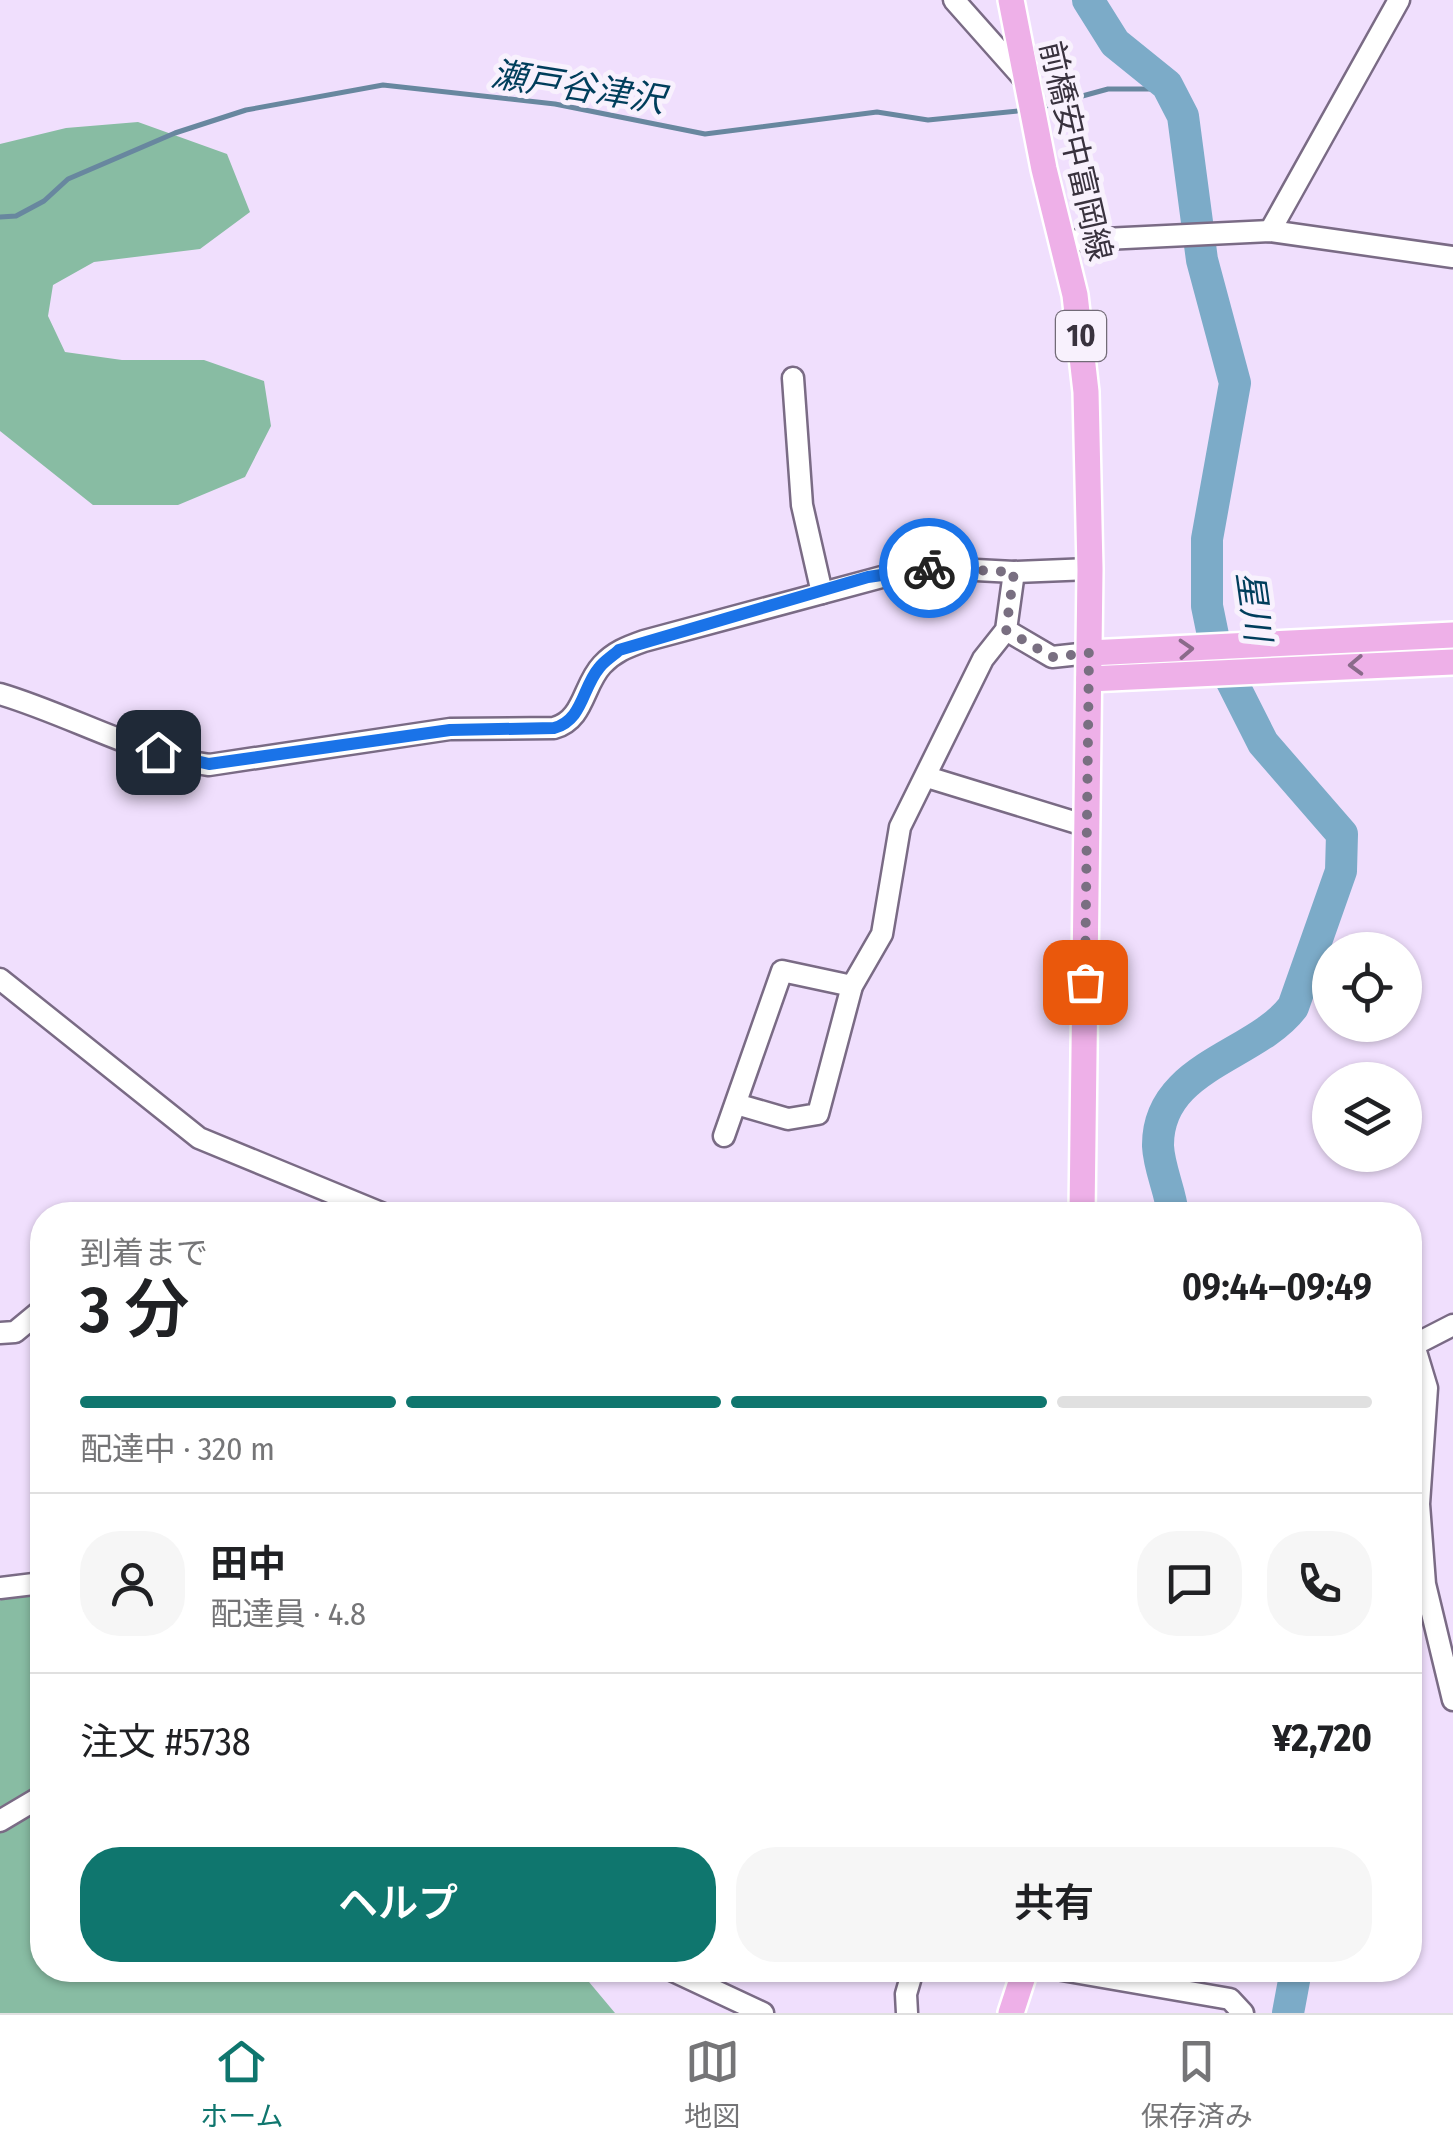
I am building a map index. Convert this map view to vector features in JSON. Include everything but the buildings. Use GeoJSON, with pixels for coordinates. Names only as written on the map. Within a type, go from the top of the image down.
{"type":"FeatureCollection","features":[{"type":"Feature","properties":{"kind":"main road","name":"前橋安中富岡線"},"geometry":{"type":"LineString","coordinates":[[1011,0],[1082,342],[1090,569],[1082,1202]]}},
{"type":"Feature","properties":{"kind":"main road"},"geometry":{"type":"LineString","coordinates":[[1089,666],[1453,635]]}},
{"type":"Feature","properties":{"kind":"main road"},"geometry":{"type":"LineString","coordinates":[[1089,666],[1453,662]]}},
{"type":"Feature","properties":{"kind":"main road"},"geometry":{"type":"LineString","coordinates":[[1011,2013],[1021,1982]]}},
{"type":"Feature","properties":{"kind":"street"},"geometry":{"type":"LineString","coordinates":[[954,0],[1025,80]]}},
{"type":"Feature","properties":{"kind":"street"},"geometry":{"type":"LineString","coordinates":[[1270,232],[1400,0]]}},
{"type":"Feature","properties":{"kind":"street"},"geometry":{"type":"LineString","coordinates":[[1063,241],[1270,232],[1453,257]]}},
{"type":"Feature","properties":{"kind":"street"},"geometry":{"type":"LineString","coordinates":[[792,378],[802,505],[822,593]]}},
{"type":"Feature","properties":{"kind":"street"},"geometry":{"type":"LineString","coordinates":[[0,694],[183,761],[209,764],[450,730],[554,728],[567,724],[599,668],[619,650],[918,567],[1014,572],[1090,569]]}},
{"type":"Feature","properties":{"kind":"street"},"geometry":{"type":"LineString","coordinates":[[736,1104],[788,1119],[818,1114],[852,986],[882,934],[900,827],[982,659],[1006,630],[1014,572]]}},
{"type":"Feature","properties":{"kind":"street"},"geometry":{"type":"LineString","coordinates":[[1006,630],[1052,657],[1089,666]]}},
{"type":"Feature","properties":{"kind":"street"},"geometry":{"type":"LineString","coordinates":[[927,777],[1087,826]]}},
{"type":"Feature","properties":{"kind":"street"},"geometry":{"type":"LineString","coordinates":[[724,1136],[782,972],[852,986]]}},
{"type":"Feature","properties":{"kind":"street"},"geometry":{"type":"LineString","coordinates":[[0,979],[199,1138],[354,1202]]}},
{"type":"Feature","properties":{"kind":"street"},"geometry":{"type":"LineString","coordinates":[[0,1332],[16,1332],[30,1320]]}},
{"type":"Feature","properties":{"kind":"street"},"geometry":{"type":"LineString","coordinates":[[1422,1341],[1453,1325]]}},
{"type":"Feature","properties":{"kind":"street"},"geometry":{"type":"LineString","coordinates":[[1422,1374],[1427,1388],[1422,1460]]}},
{"type":"Feature","properties":{"kind":"street"},"geometry":{"type":"LineString","coordinates":[[1422,1538],[1426,1584],[1453,1700]]}},
{"type":"Feature","properties":{"kind":"street"},"geometry":{"type":"LineString","coordinates":[[0,1588],[30,1584]]}},
{"type":"Feature","properties":{"kind":"street"},"geometry":{"type":"LineString","coordinates":[[0,1821],[30,1803]]}},
{"type":"Feature","properties":{"kind":"street"},"geometry":{"type":"LineString","coordinates":[[696,1982],[762,2013]]}},
{"type":"Feature","properties":{"kind":"street"},"geometry":{"type":"LineString","coordinates":[[907,2013],[910,1982]]}},
{"type":"Feature","properties":{"kind":"street"},"geometry":{"type":"LineString","coordinates":[[1129,1982],[1230,2000],[1242,2013]]}},
{"type":"Feature","properties":{"kind":"green space"},"geometry":{"type":"Polygon","coordinates":[[[138,122],[227,154],[250,212],[200,249],[94,262],[53,285],[48,316],[65,352],[122,360],[204,360],[264,381],[271,426],[245,477],[178,505],[93,505],[0,431],[0,144],[66,128],[138,122]]]}},
{"type":"Feature","properties":{"kind":"green space"},"geometry":{"type":"Polygon","coordinates":[[[30,1572],[30,1982],[589,1982],[615,2013],[0,2013],[0,1601],[5,1590],[30,1572]]]}},
{"type":"Feature","properties":{"kind":"waterway","name":"星川"},"geometry":{"type":"LineString","coordinates":[[1088,0],[1115,43],[1167,85],[1183,116],[1202,260],[1235,383],[1207,539],[1207,606],[1216,650],[1263,743],[1342,834],[1341,871],[1293,1007],[1256,1039],[1190,1080],[1173,1098],[1162,1119],[1158,1146],[1171,1202]]}},
{"type":"Feature","properties":{"kind":"waterway","name":"瀬戸谷津沢"},"geometry":{"type":"LineString","coordinates":[[0,217],[16,216],[44,201],[68,179],[175,133],[246,110],[383,85],[555,104],[705,134],[877,112],[928,120],[1027,110]]}},
{"type":"Feature","properties":{"kind":"waterway","name":"瀬戸谷津沢"},"geometry":{"type":"LineString","coordinates":[[1042,107],[1108,89],[1169,89]]}},
{"type":"Feature","properties":{"kind":"waterway","name":"星川"},"geometry":{"type":"LineString","coordinates":[[1288,2013],[1294,1982]]}},
{"type":"Feature","properties":{"kind":"way so far"},"geometry":{"type":"LineString","coordinates":[[929,568],[1014,572],[1006,630],[1052,657],[1089,653],[1085,982]]}},
{"type":"Feature","properties":{"kind":"route"},"geometry":{"type":"LineString","coordinates":[[158,752],[183,761],[209,764],[450,730],[554,728],[567,724],[599,668],[619,650],[788,604],[868,577],[929,568]]}}]}
